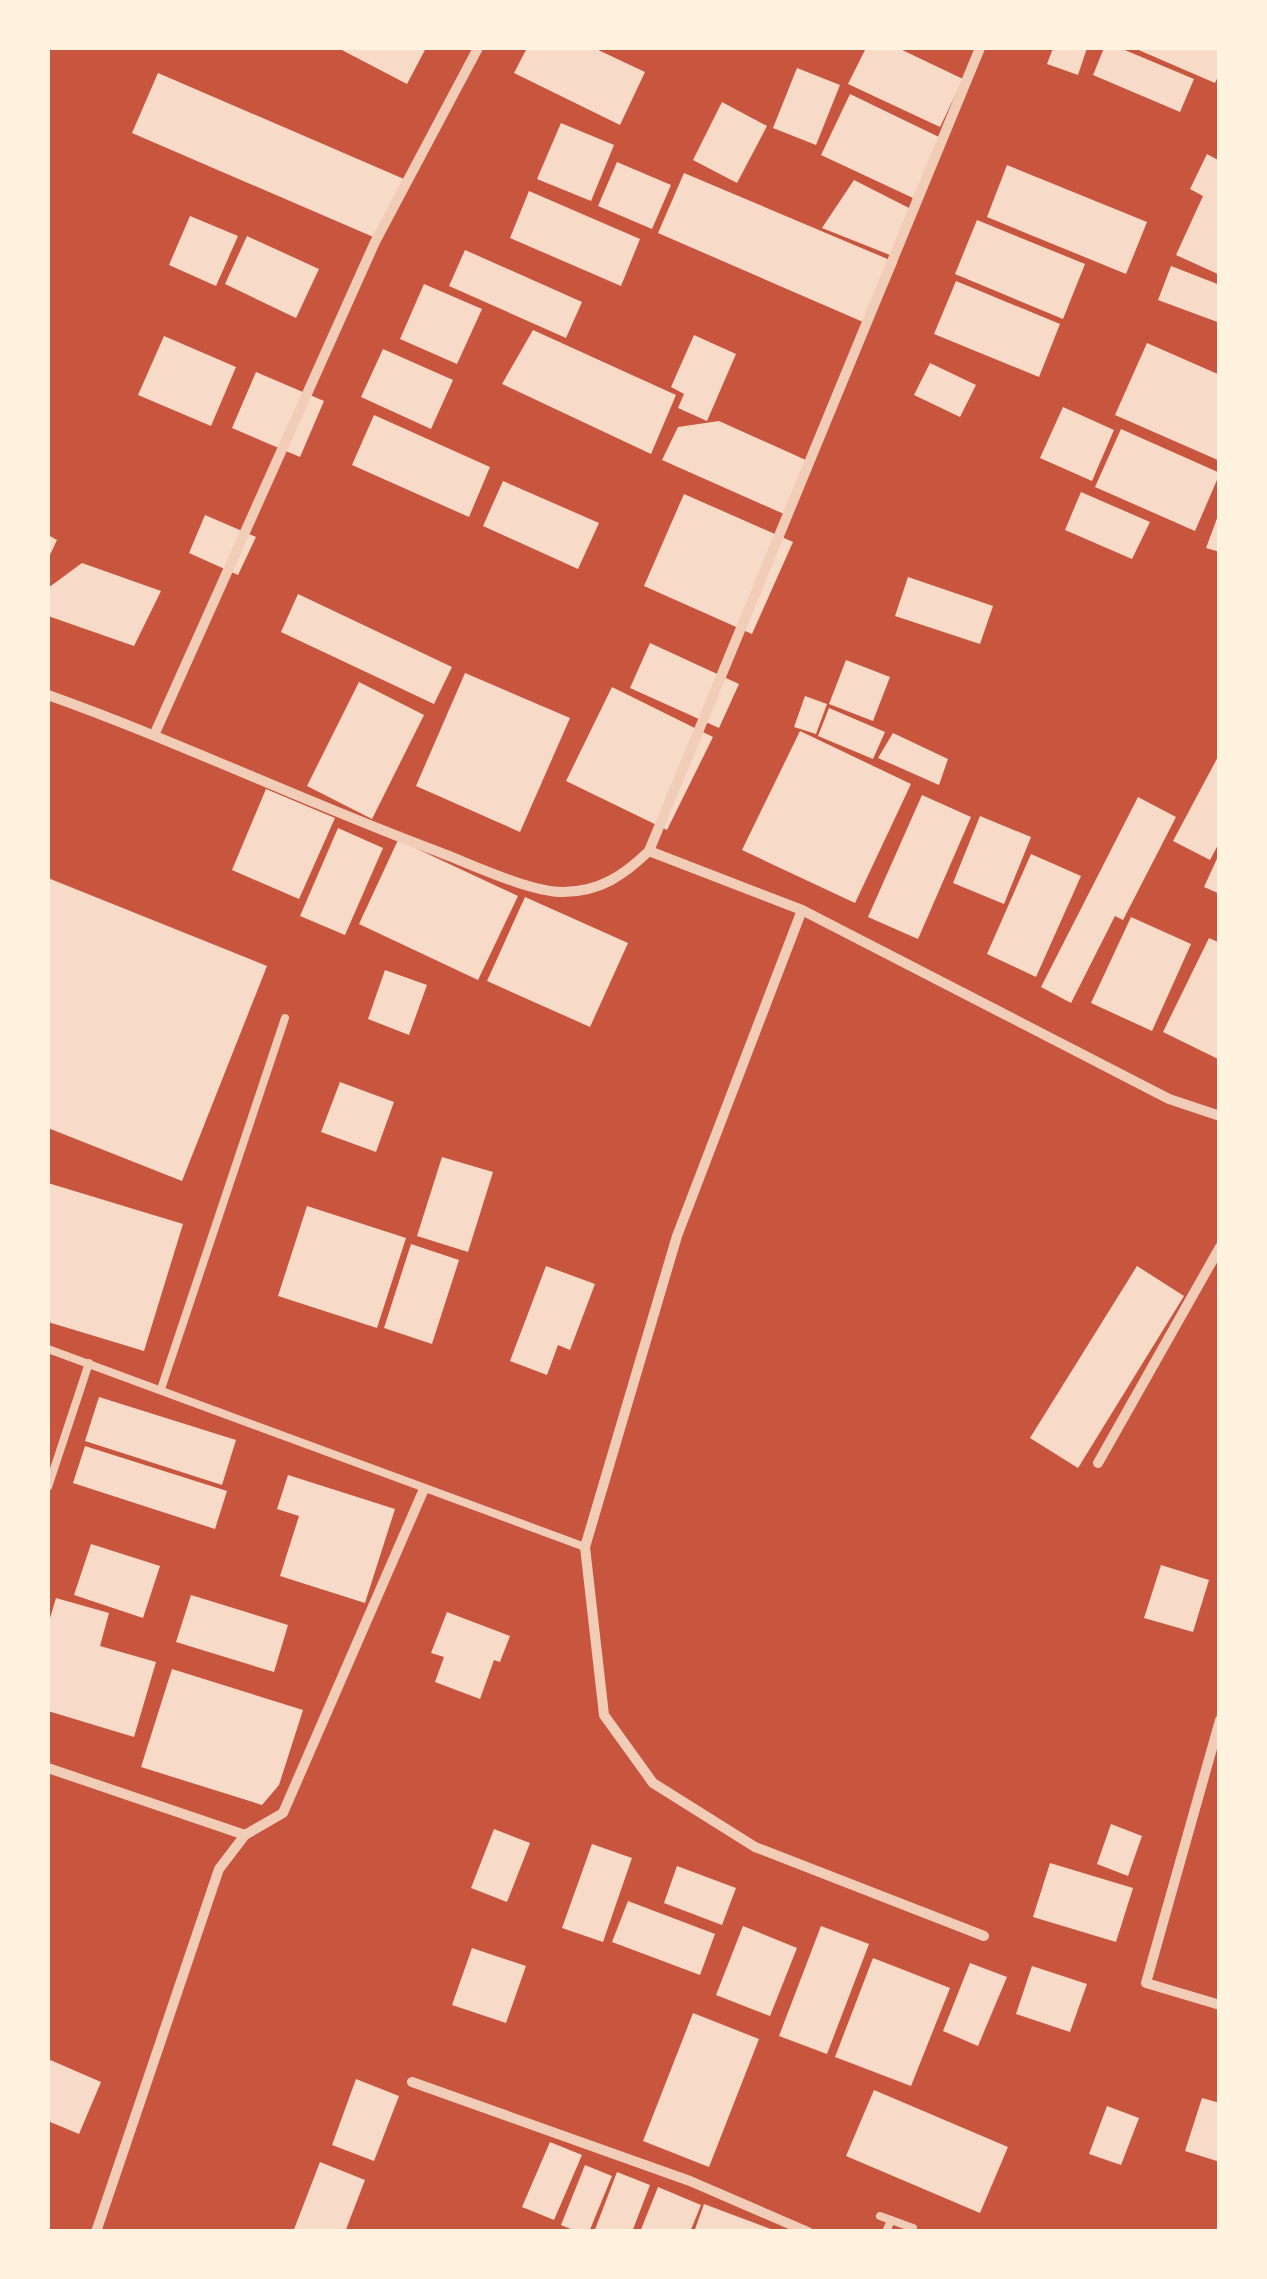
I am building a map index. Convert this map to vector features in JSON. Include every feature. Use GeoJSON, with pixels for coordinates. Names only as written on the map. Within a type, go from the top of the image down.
{"type":"FeatureCollection","features":[{"type":"Feature","properties":{"kind":"street"},"geometry":{"type":"LineString","coordinates":[[155,734],[375,242],[478,48]]}},
{"type":"Feature","properties":{"kind":"street"},"geometry":{"type":"LineString","coordinates":[[48,695],[155,734],[322,809],[496,874],[561,892],[618,881],[649,851],[980,48]]}},
{"type":"Feature","properties":{"kind":"street"},"geometry":{"type":"LineString","coordinates":[[649,851],[802,910],[1170,1098],[1220,1116]]}},
{"type":"Feature","properties":{"kind":"street"},"geometry":{"type":"LineString","coordinates":[[802,910],[677,1236],[586,1547],[604,1715],[653,1783],[755,1847],[984,1936]]}},
{"type":"Feature","properties":{"kind":"street"},"geometry":{"type":"LineString","coordinates":[[1098,1463],[1220,1246]]}},
{"type":"Feature","properties":{"kind":"street"},"geometry":{"type":"LineString","coordinates":[[96,2232],[219,1869],[245,1836],[283,1813],[424,1490]]}},
{"type":"Feature","properties":{"kind":"street"},"geometry":{"type":"LineString","coordinates":[[1220,1720],[1146,1982],[1220,2005]]}},
{"type":"Feature","properties":{"kind":"street"},"geometry":{"type":"LineString","coordinates":[[48,1768],[245,1836]]}},
{"type":"Feature","properties":{"kind":"street"},"geometry":{"type":"LineString","coordinates":[[412,2082],[690,2181],[808,2232]]}},
{"type":"Feature","properties":{"kind":"lane"},"geometry":{"type":"LineString","coordinates":[[160,1390],[284,1018]]}},
{"type":"Feature","properties":{"kind":"lane"},"geometry":{"type":"LineString","coordinates":[[48,1349],[586,1547]]}},
{"type":"Feature","properties":{"kind":"lane"},"geometry":{"type":"LineString","coordinates":[[48,1487],[89,1363]]}},
{"type":"Feature","properties":{"kind":"lane"},"geometry":{"type":"LineString","coordinates":[[880,2216],[913,2228]]}},
{"type":"Feature","properties":{"kind":"lane"},"geometry":{"type":"LineString","coordinates":[[886,2232],[891,2220]]}},
{"type":"Feature","properties":{"kind":"building"},"geometry":{"type":"Polygon","coordinates":[[[338,48],[426,48],[407,84],[338,48]]]}},
{"type":"Feature","properties":{"kind":"building"},"geometry":{"type":"Polygon","coordinates":[[[527,48],[594,48],[645,72],[620,125],[514,73],[527,48]]]}},
{"type":"Feature","properties":{"kind":"building"},"geometry":{"type":"Polygon","coordinates":[[[866,48],[898,48],[963,79],[940,127],[848,84],[866,48]]]}},
{"type":"Feature","properties":{"kind":"building"},"geometry":{"type":"Polygon","coordinates":[[[1053,48],[1087,48],[1078,75],[1047,64],[1053,48]]]}},
{"type":"Feature","properties":{"kind":"building"},"geometry":{"type":"Polygon","coordinates":[[[1104,48],[1120,48],[1194,79],[1180,112],[1093,75],[1104,48]]]}},
{"type":"Feature","properties":{"kind":"building"},"geometry":{"type":"Polygon","coordinates":[[[1134,48],[1220,48],[1220,72],[1215,83],[1134,48]]]}},
{"type":"Feature","properties":{"kind":"building"},"geometry":{"type":"Polygon","coordinates":[[[797,68],[840,85],[816,145],[773,128],[797,68]]]}},
{"type":"Feature","properties":{"kind":"building"},"geometry":{"type":"Polygon","coordinates":[[[158,73],[404,179],[378,239],[132,133],[158,73]]]}},
{"type":"Feature","properties":{"kind":"building"},"geometry":{"type":"Polygon","coordinates":[[[850,94],[941,138],[913,198],[821,155],[850,94]]]}},
{"type":"Feature","properties":{"kind":"building"},"geometry":{"type":"Polygon","coordinates":[[[722,102],[767,126],[737,183],[693,160],[722,102]]]}},
{"type":"Feature","properties":{"kind":"building"},"geometry":{"type":"Polygon","coordinates":[[[561,123],[614,145],[591,201],[537,179],[561,123]]]}},
{"type":"Feature","properties":{"kind":"building"},"geometry":{"type":"Polygon","coordinates":[[[1207,154],[1220,161],[1220,275],[1176,255],[1203,196],[1190,189],[1207,154]]]}},
{"type":"Feature","properties":{"kind":"building"},"geometry":{"type":"Polygon","coordinates":[[[617,162],[671,185],[652,229],[598,206],[617,162]]]}},
{"type":"Feature","properties":{"kind":"building"},"geometry":{"type":"Polygon","coordinates":[[[1007,165],[1147,222],[1126,274],[987,217],[1007,165]]]}},
{"type":"Feature","properties":{"kind":"building"},"geometry":{"type":"Polygon","coordinates":[[[684,173],[897,263],[870,325],[658,233],[684,173]]]}},
{"type":"Feature","properties":{"kind":"building"},"geometry":{"type":"Polygon","coordinates":[[[854,180],[913,210],[895,257],[822,228],[854,180]]]}},
{"type":"Feature","properties":{"kind":"building"},"geometry":{"type":"Polygon","coordinates":[[[529,191],[640,239],[621,286],[510,238],[529,191]]]}},
{"type":"Feature","properties":{"kind":"building"},"geometry":{"type":"Polygon","coordinates":[[[190,216],[238,236],[216,286],[169,265],[190,216]]]}},
{"type":"Feature","properties":{"kind":"building"},"geometry":{"type":"Polygon","coordinates":[[[977,220],[1085,264],[1063,319],[955,274],[977,220]]]}},
{"type":"Feature","properties":{"kind":"building"},"geometry":{"type":"Polygon","coordinates":[[[247,236],[319,269],[296,318],[225,284],[247,236]]]}},
{"type":"Feature","properties":{"kind":"building"},"geometry":{"type":"Polygon","coordinates":[[[465,250],[582,302],[566,338],[449,286],[465,250]]]}},
{"type":"Feature","properties":{"kind":"building"},"geometry":{"type":"Polygon","coordinates":[[[1171,266],[1220,285],[1220,323],[1158,300],[1171,266]]]}},
{"type":"Feature","properties":{"kind":"building"},"geometry":{"type":"Polygon","coordinates":[[[956,281],[1060,324],[1039,377],[934,334],[956,281]]]}},
{"type":"Feature","properties":{"kind":"building"},"geometry":{"type":"Polygon","coordinates":[[[424,284],[482,309],[457,364],[400,339],[424,284]]]}},
{"type":"Feature","properties":{"kind":"building"},"geometry":{"type":"Polygon","coordinates":[[[533,330],[676,395],[651,454],[502,384],[533,330]]]}},
{"type":"Feature","properties":{"kind":"building"},"geometry":{"type":"Polygon","coordinates":[[[694,335],[736,354],[707,421],[678,408],[684,394],[671,387],[694,335]]]}},
{"type":"Feature","properties":{"kind":"building"},"geometry":{"type":"Polygon","coordinates":[[[164,336],[236,367],[211,426],[138,395],[164,336]]]}},
{"type":"Feature","properties":{"kind":"building"},"geometry":{"type":"Polygon","coordinates":[[[1147,343],[1220,375],[1220,461],[1115,415],[1147,343]]]}},
{"type":"Feature","properties":{"kind":"building"},"geometry":{"type":"Polygon","coordinates":[[[383,349],[453,380],[431,429],[361,397],[383,349]]]}},
{"type":"Feature","properties":{"kind":"building"},"geometry":{"type":"Polygon","coordinates":[[[930,363],[976,385],[960,417],[914,395],[930,363]]]}},
{"type":"Feature","properties":{"kind":"building"},"geometry":{"type":"Polygon","coordinates":[[[256,372],[324,401],[300,457],[232,428],[256,372]]]}},
{"type":"Feature","properties":{"kind":"building"},"geometry":{"type":"Polygon","coordinates":[[[1063,407],[1114,430],[1092,481],[1040,458],[1063,407]]]}},
{"type":"Feature","properties":{"kind":"building"},"geometry":{"type":"Polygon","coordinates":[[[374,415],[490,467],[469,517],[352,465],[374,415]]]}},
{"type":"Feature","properties":{"kind":"building"},"geometry":{"type":"Polygon","coordinates":[[[719,421],[808,461],[784,514],[662,460],[678,427],[719,421]]]}},
{"type":"Feature","properties":{"kind":"building"},"geometry":{"type":"Polygon","coordinates":[[[1121,429],[1220,473],[1195,531],[1095,487],[1121,429]]]}},
{"type":"Feature","properties":{"kind":"building"},"geometry":{"type":"Polygon","coordinates":[[[503,481],[599,523],[578,569],[483,526],[503,481]]]}},
{"type":"Feature","properties":{"kind":"building"},"geometry":{"type":"Polygon","coordinates":[[[1081,492],[1150,522],[1132,559],[1065,530],[1081,492]]]}},
{"type":"Feature","properties":{"kind":"building"},"geometry":{"type":"Polygon","coordinates":[[[684,494],[793,542],[752,634],[644,586],[684,494]]]}},
{"type":"Feature","properties":{"kind":"building"},"geometry":{"type":"Polygon","coordinates":[[[1220,513],[1220,552],[1206,548],[1220,513]]]}},
{"type":"Feature","properties":{"kind":"building"},"geometry":{"type":"Polygon","coordinates":[[[205,515],[256,537],[238,575],[189,553],[205,515]]]}},
{"type":"Feature","properties":{"kind":"building"},"geometry":{"type":"Polygon","coordinates":[[[48,535],[57,540],[48,559],[48,535]]]}},
{"type":"Feature","properties":{"kind":"building"},"geometry":{"type":"Polygon","coordinates":[[[82,563],[161,591],[134,646],[48,616],[48,588],[82,563]]]}},
{"type":"Feature","properties":{"kind":"building"},"geometry":{"type":"Polygon","coordinates":[[[908,577],[993,606],[980,644],[895,616],[908,577]]]}},
{"type":"Feature","properties":{"kind":"building"},"geometry":{"type":"Polygon","coordinates":[[[298,594],[452,667],[434,704],[281,632],[298,594]]]}},
{"type":"Feature","properties":{"kind":"building"},"geometry":{"type":"Polygon","coordinates":[[[650,643],[739,684],[719,728],[630,688],[650,643]]]}},
{"type":"Feature","properties":{"kind":"building"},"geometry":{"type":"Polygon","coordinates":[[[846,660],[890,677],[873,721],[829,704],[846,660]]]}},
{"type":"Feature","properties":{"kind":"building"},"geometry":{"type":"Polygon","coordinates":[[[465,673],[570,718],[520,832],[416,786],[465,673]]]}},
{"type":"Feature","properties":{"kind":"building"},"geometry":{"type":"Polygon","coordinates":[[[359,682],[424,715],[372,819],[307,786],[359,682]]]}},
{"type":"Feature","properties":{"kind":"building"},"geometry":{"type":"Polygon","coordinates":[[[612,687],[713,737],[667,830],[566,781],[612,687]]]}},
{"type":"Feature","properties":{"kind":"building"},"geometry":{"type":"Polygon","coordinates":[[[805,696],[827,704],[816,734],[794,727],[805,696]]]}},
{"type":"Feature","properties":{"kind":"building"},"geometry":{"type":"Polygon","coordinates":[[[829,708],[885,732],[873,759],[818,736],[829,708]]]}},
{"type":"Feature","properties":{"kind":"building"},"geometry":{"type":"Polygon","coordinates":[[[800,731],[911,784],[855,903],[742,850],[800,731]]]}},
{"type":"Feature","properties":{"kind":"building"},"geometry":{"type":"Polygon","coordinates":[[[893,733],[948,759],[939,785],[878,758],[893,733]]]}},
{"type":"Feature","properties":{"kind":"building"},"geometry":{"type":"Polygon","coordinates":[[[1220,753],[1220,841],[1210,860],[1173,841],[1220,753]]]}},
{"type":"Feature","properties":{"kind":"building"},"geometry":{"type":"Polygon","coordinates":[[[266,789],[335,818],[299,899],[232,870],[266,789]]]}},
{"type":"Feature","properties":{"kind":"building"},"geometry":{"type":"Polygon","coordinates":[[[922,795],[971,817],[918,939],[868,917],[922,795]]]}},
{"type":"Feature","properties":{"kind":"building"},"geometry":{"type":"Polygon","coordinates":[[[1138,797],[1176,817],[1123,920],[1115,916],[1071,1003],[1041,987],[1138,797]]]}},
{"type":"Feature","properties":{"kind":"building"},"geometry":{"type":"Polygon","coordinates":[[[980,816],[1031,837],[1004,904],[953,883],[980,816]]]}},
{"type":"Feature","properties":{"kind":"building"},"geometry":{"type":"Polygon","coordinates":[[[338,828],[383,848],[345,935],[300,916],[338,828]]]}},
{"type":"Feature","properties":{"kind":"building"},"geometry":{"type":"Polygon","coordinates":[[[398,840],[518,896],[478,980],[359,924],[398,840]]]}},
{"type":"Feature","properties":{"kind":"building"},"geometry":{"type":"Polygon","coordinates":[[[1220,852],[1220,894],[1204,887],[1220,852]]]}},
{"type":"Feature","properties":{"kind":"building"},"geometry":{"type":"Polygon","coordinates":[[[1031,854],[1081,876],[1036,977],[987,954],[1031,854]]]}},
{"type":"Feature","properties":{"kind":"building"},"geometry":{"type":"Polygon","coordinates":[[[48,878],[267,966],[182,1181],[48,1128],[48,878]]]}},
{"type":"Feature","properties":{"kind":"building"},"geometry":{"type":"Polygon","coordinates":[[[525,897],[628,943],[590,1027],[487,981],[525,897]]]}},
{"type":"Feature","properties":{"kind":"building"},"geometry":{"type":"Polygon","coordinates":[[[1131,917],[1191,944],[1152,1031],[1091,1003],[1131,917]]]}},
{"type":"Feature","properties":{"kind":"building"},"geometry":{"type":"Polygon","coordinates":[[[1209,938],[1220,943],[1218,1059],[1163,1032],[1209,938]]]}},
{"type":"Feature","properties":{"kind":"building"},"geometry":{"type":"Polygon","coordinates":[[[385,970],[427,985],[409,1035],[368,1019],[385,970]]]}},
{"type":"Feature","properties":{"kind":"building"},"geometry":{"type":"Polygon","coordinates":[[[340,1082],[394,1102],[376,1152],[321,1132],[340,1082]]]}},
{"type":"Feature","properties":{"kind":"building"},"geometry":{"type":"Polygon","coordinates":[[[442,1157],[493,1172],[468,1252],[417,1236],[442,1157]]]}},
{"type":"Feature","properties":{"kind":"building"},"geometry":{"type":"Polygon","coordinates":[[[48,1183],[183,1224],[144,1351],[48,1322],[48,1183]]]}},
{"type":"Feature","properties":{"kind":"building"},"geometry":{"type":"Polygon","coordinates":[[[307,1206],[406,1238],[377,1328],[278,1296],[307,1206]]]}},
{"type":"Feature","properties":{"kind":"building"},"geometry":{"type":"Polygon","coordinates":[[[411,1244],[459,1260],[432,1344],[384,1328],[411,1244]]]}},
{"type":"Feature","properties":{"kind":"building"},"geometry":{"type":"Polygon","coordinates":[[[546,1266],[595,1284],[570,1350],[558,1345],[547,1375],[510,1361],[546,1266]]]}},
{"type":"Feature","properties":{"kind":"building"},"geometry":{"type":"Polygon","coordinates":[[[1137,1266],[1184,1296],[1078,1468],[1030,1438],[1137,1266]]]}},
{"type":"Feature","properties":{"kind":"building"},"geometry":{"type":"Polygon","coordinates":[[[99,1397],[236,1440],[222,1485],[85,1441],[99,1397]]]}},
{"type":"Feature","properties":{"kind":"building"},"geometry":{"type":"Polygon","coordinates":[[[85,1446],[227,1491],[215,1529],[73,1483],[85,1446]]]}},
{"type":"Feature","properties":{"kind":"building"},"geometry":{"type":"Polygon","coordinates":[[[288,1475],[395,1509],[365,1603],[280,1576],[299,1516],[277,1509],[288,1475]]]}},
{"type":"Feature","properties":{"kind":"building"},"geometry":{"type":"Polygon","coordinates":[[[91,1544],[160,1566],[143,1618],[74,1595],[91,1544]]]}},
{"type":"Feature","properties":{"kind":"building"},"geometry":{"type":"Polygon","coordinates":[[[1161,1565],[1209,1580],[1193,1632],[1144,1618],[1161,1565]]]}},
{"type":"Feature","properties":{"kind":"building"},"geometry":{"type":"Polygon","coordinates":[[[191,1595],[288,1625],[274,1672],[176,1642],[191,1595]]]}},
{"type":"Feature","properties":{"kind":"building"},"geometry":{"type":"Polygon","coordinates":[[[56,1598],[109,1613],[100,1646],[156,1662],[134,1737],[48,1711],[48,1625],[56,1598]]]}},
{"type":"Feature","properties":{"kind":"building"},"geometry":{"type":"Polygon","coordinates":[[[447,1612],[510,1636],[500,1662],[494,1660],[480,1699],[435,1682],[444,1657],[431,1653],[447,1612]]]}},
{"type":"Feature","properties":{"kind":"building"},"geometry":{"type":"Polygon","coordinates":[[[172,1669],[303,1710],[279,1785],[262,1805],[141,1767],[172,1669]]]}},
{"type":"Feature","properties":{"kind":"building"},"geometry":{"type":"Polygon","coordinates":[[[1111,1824],[1142,1836],[1128,1876],[1097,1864],[1111,1824]]]}},
{"type":"Feature","properties":{"kind":"building"},"geometry":{"type":"Polygon","coordinates":[[[494,1829],[530,1843],[507,1902],[471,1888],[494,1829]]]}},
{"type":"Feature","properties":{"kind":"building"},"geometry":{"type":"Polygon","coordinates":[[[592,1844],[632,1858],[603,1942],[562,1928],[592,1844]]]}},
{"type":"Feature","properties":{"kind":"building"},"geometry":{"type":"Polygon","coordinates":[[[1050,1863],[1133,1888],[1116,1942],[1033,1917],[1050,1863]]]}},
{"type":"Feature","properties":{"kind":"building"},"geometry":{"type":"Polygon","coordinates":[[[677,1866],[736,1888],[722,1925],[664,1903],[677,1866]]]}},
{"type":"Feature","properties":{"kind":"building"},"geometry":{"type":"Polygon","coordinates":[[[628,1901],[715,1934],[700,1975],[612,1942],[628,1901]]]}},
{"type":"Feature","properties":{"kind":"building"},"geometry":{"type":"Polygon","coordinates":[[[743,1926],[797,1948],[770,2016],[716,1995],[743,1926]]]}},
{"type":"Feature","properties":{"kind":"building"},"geometry":{"type":"Polygon","coordinates":[[[821,1926],[869,1944],[827,2054],[779,2036],[821,1926]]]}},
{"type":"Feature","properties":{"kind":"building"},"geometry":{"type":"Polygon","coordinates":[[[472,1948],[526,1966],[506,2023],[452,2005],[472,1948]]]}},
{"type":"Feature","properties":{"kind":"building"},"geometry":{"type":"Polygon","coordinates":[[[873,1958],[950,1988],[911,2086],[835,2057],[873,1958]]]}},
{"type":"Feature","properties":{"kind":"building"},"geometry":{"type":"Polygon","coordinates":[[[970,1963],[1007,1977],[978,2046],[943,2031],[970,1963]]]}},
{"type":"Feature","properties":{"kind":"building"},"geometry":{"type":"Polygon","coordinates":[[[1032,1966],[1087,1984],[1070,2032],[1016,2014],[1032,1966]]]}},
{"type":"Feature","properties":{"kind":"building"},"geometry":{"type":"Polygon","coordinates":[[[693,2013],[759,2039],[709,2167],[643,2141],[693,2013]]]}},
{"type":"Feature","properties":{"kind":"building"},"geometry":{"type":"Polygon","coordinates":[[[48,2059],[101,2082],[79,2134],[48,2121],[48,2059]]]}},
{"type":"Feature","properties":{"kind":"building"},"geometry":{"type":"Polygon","coordinates":[[[356,2079],[399,2096],[374,2161],[332,2145],[356,2079]]]}},
{"type":"Feature","properties":{"kind":"building"},"geometry":{"type":"Polygon","coordinates":[[[874,2090],[1008,2147],[980,2213],[846,2156],[874,2090]]]}},
{"type":"Feature","properties":{"kind":"building"},"geometry":{"type":"Polygon","coordinates":[[[1202,2098],[1220,2103],[1220,2162],[1185,2151],[1202,2098]]]}},
{"type":"Feature","properties":{"kind":"building"},"geometry":{"type":"Polygon","coordinates":[[[1107,2106],[1139,2118],[1121,2165],[1089,2154],[1107,2106]]]}},
{"type":"Feature","properties":{"kind":"building"},"geometry":{"type":"Polygon","coordinates":[[[550,2142],[582,2155],[554,2220],[522,2207],[550,2142]]]}},
{"type":"Feature","properties":{"kind":"building"},"geometry":{"type":"Polygon","coordinates":[[[320,2162],[365,2180],[345,2232],[293,2232],[320,2162]]]}},
{"type":"Feature","properties":{"kind":"building"},"geometry":{"type":"Polygon","coordinates":[[[585,2165],[612,2176],[589,2232],[578,2232],[561,2225],[585,2165]]]}},
{"type":"Feature","properties":{"kind":"building"},"geometry":{"type":"Polygon","coordinates":[[[617,2172],[650,2185],[632,2232],[594,2232],[617,2172]]]}},
{"type":"Feature","properties":{"kind":"building"},"geometry":{"type":"Polygon","coordinates":[[[658,2187],[701,2205],[690,2232],[640,2232],[658,2187]]]}},
{"type":"Feature","properties":{"kind":"building"},"geometry":{"type":"Polygon","coordinates":[[[704,2204],[776,2231],[776,2232],[694,2232],[704,2204]]]}}]}
